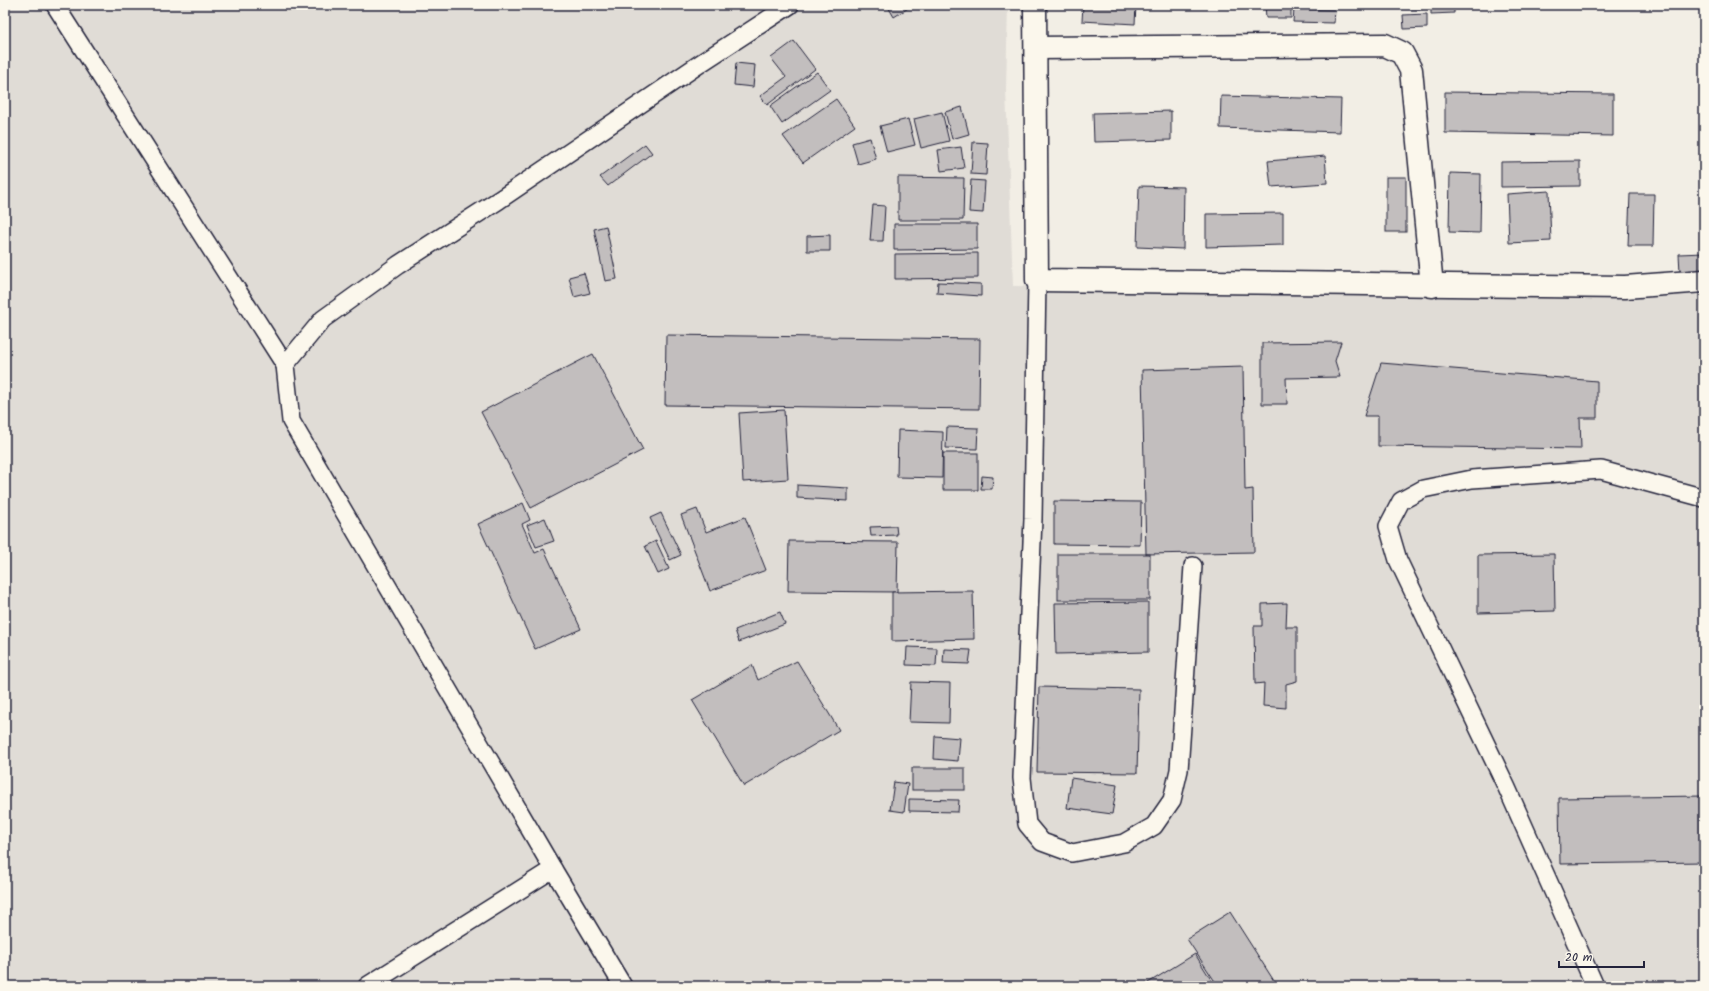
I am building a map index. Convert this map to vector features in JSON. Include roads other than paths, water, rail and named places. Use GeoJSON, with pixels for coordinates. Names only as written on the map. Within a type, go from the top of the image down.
{"type":"FeatureCollection","features":[{"type":"Feature","properties":{"kind":"street"},"geometry":{"type":"LineString","coordinates":[[1035,5],[1037,280],[1432,286],[1625,287],[1704,281]]}},
{"type":"Feature","properties":{"kind":"street"},"geometry":{"type":"LineString","coordinates":[[1036,48],[1385,45],[1402,53],[1412,70],[1432,286]]}},
{"type":"Feature","properties":{"kind":"lane"},"geometry":{"type":"LineString","coordinates":[[55,5],[285,365],[291,421],[623,986]]}},
{"type":"Feature","properties":{"kind":"lane"},"geometry":{"type":"LineString","coordinates":[[285,365],[323,319],[398,265],[499,200],[701,63],[790,5]]}},
{"type":"Feature","properties":{"kind":"lane"},"geometry":{"type":"LineString","coordinates":[[1037,280],[1034,519],[1022,778],[1027,824],[1042,842],[1072,853],[1124,843],[1154,826],[1172,800],[1179,770],[1193,566]]}},
{"type":"Feature","properties":{"kind":"lane"},"geometry":{"type":"LineString","coordinates":[[1595,986],[1507,788],[1398,560],[1388,526],[1401,500],[1423,489],[1472,479],[1601,470],[1704,498]]}},
{"type":"Feature","properties":{"kind":"lane"},"geometry":{"type":"LineString","coordinates":[[367,986],[553,869]]}}]}
